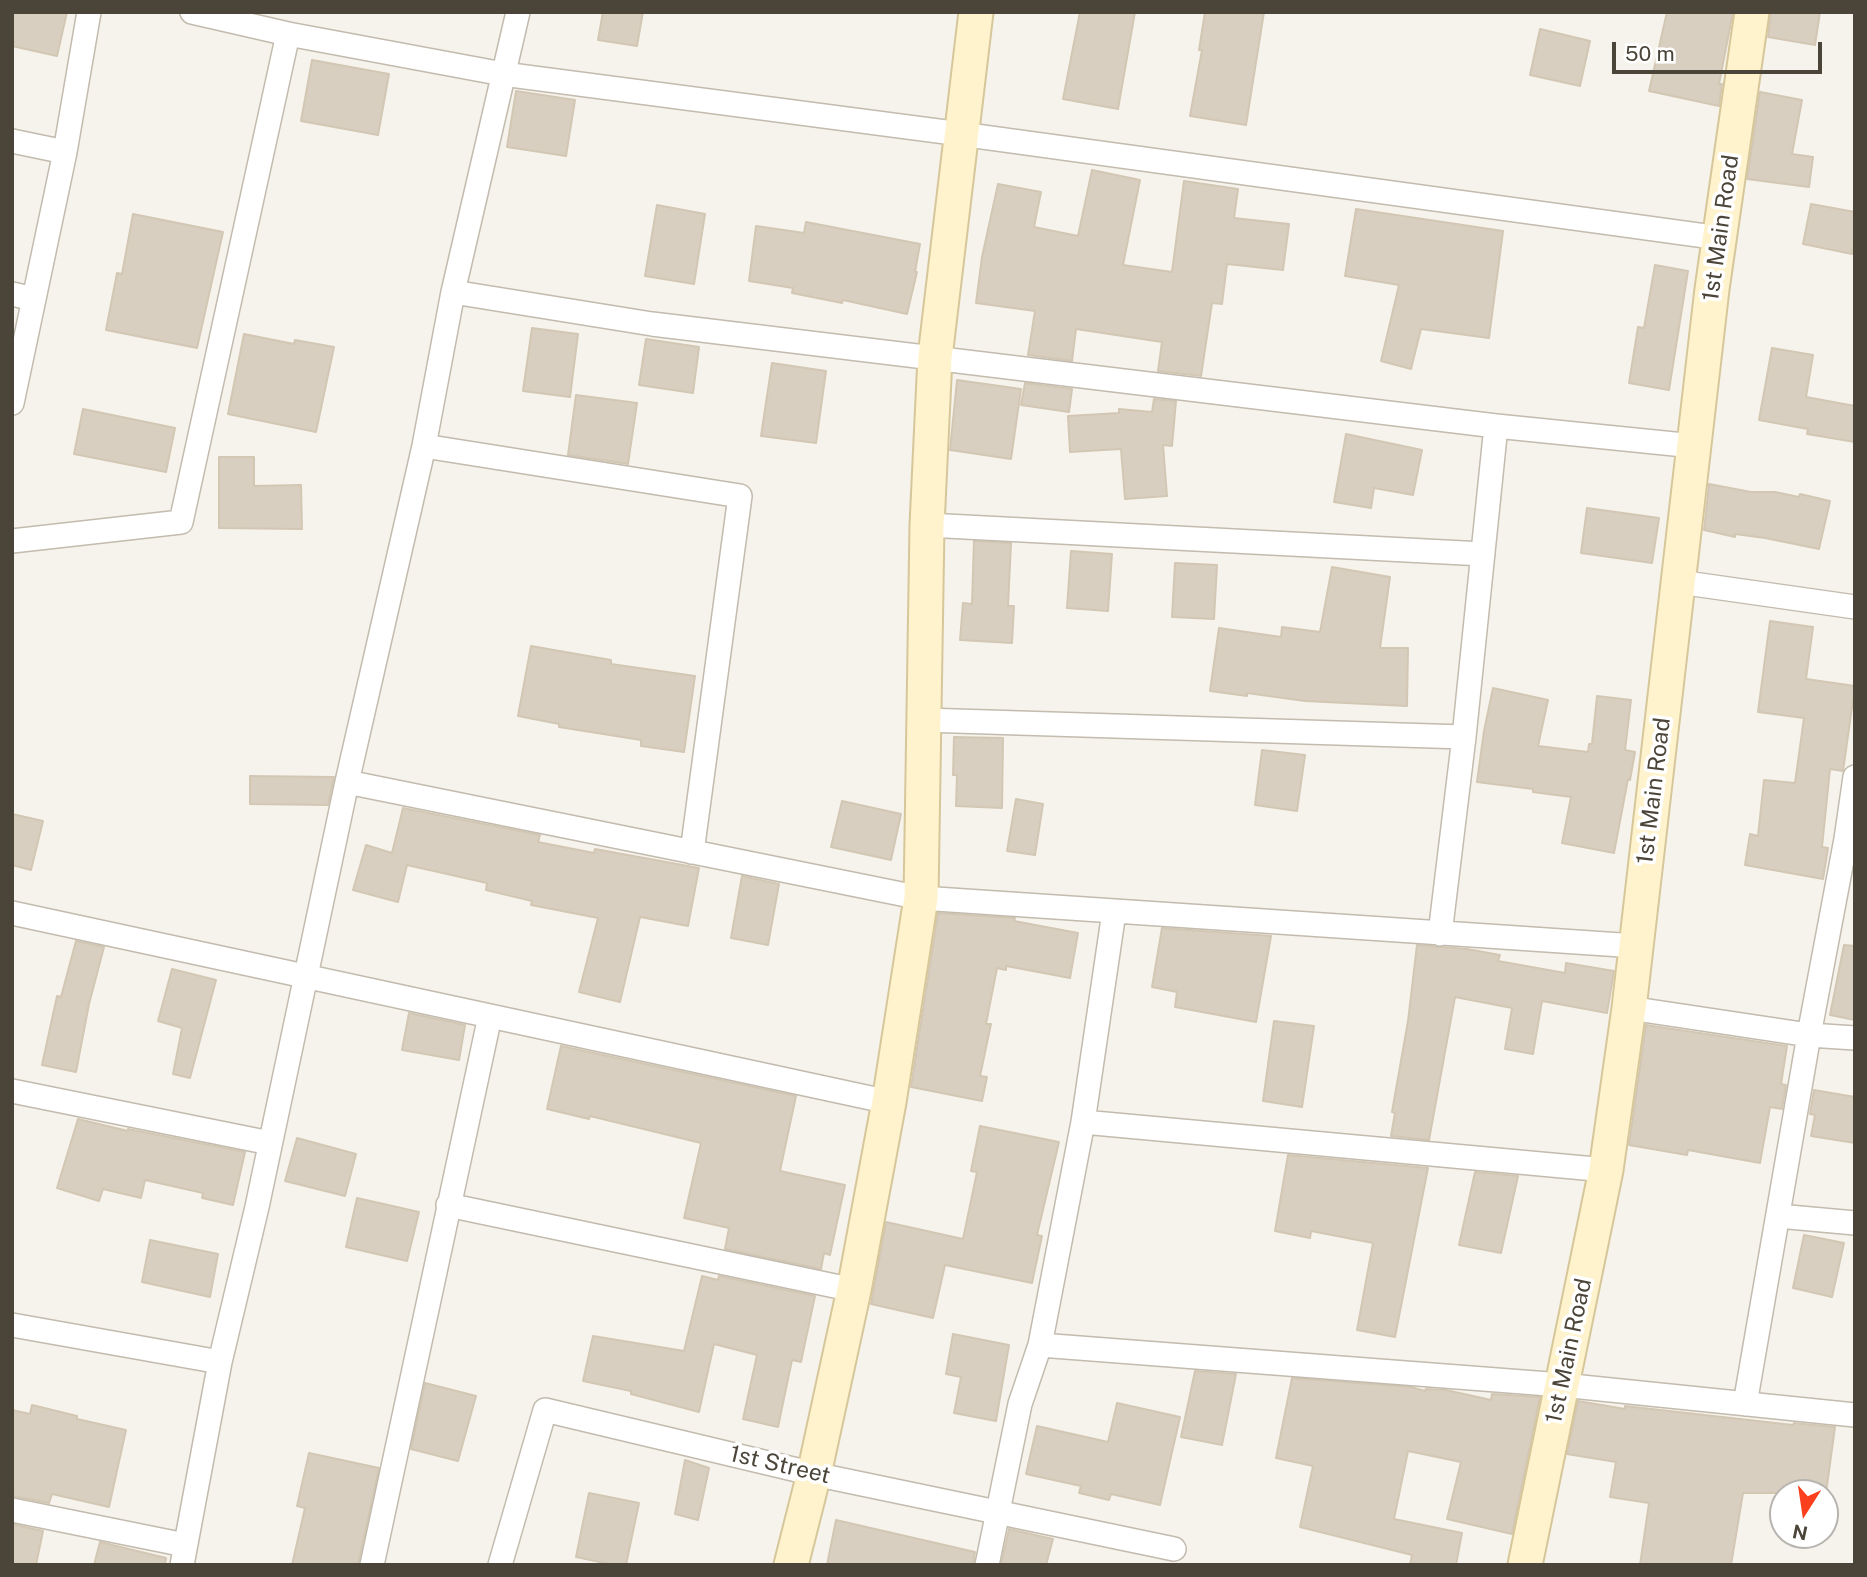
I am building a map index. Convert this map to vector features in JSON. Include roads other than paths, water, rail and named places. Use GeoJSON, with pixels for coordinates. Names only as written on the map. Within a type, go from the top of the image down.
{"type":"FeatureCollection","features":[{"type":"Feature","properties":{"kind":"street"},"geometry":{"type":"LineString","coordinates":[[12,403],[23,296],[65,152],[89,12]]}},
{"type":"Feature","properties":{"kind":"street"},"geometry":{"type":"LineString","coordinates":[[192,12],[288,34],[503,74],[1720,238]]}},
{"type":"Feature","properties":{"kind":"street"},"geometry":{"type":"LineString","coordinates":[[12,1510],[184,1555],[219,1362],[257,1207],[347,782],[424,446],[453,292],[518,12]]}},
{"type":"Feature","properties":{"kind":"street"},"geometry":{"type":"LineString","coordinates":[[791,1565],[854,1290],[889,1102],[920,898],[928,525],[935,357],[976,12]]}},
{"type":"Feature","properties":{"kind":"street","name":"1st Main Road"},"geometry":{"type":"LineString","coordinates":[[1525,1565],[1606,1170],[1629,1008],[1720,238],[1752,12]]}},
{"type":"Feature","properties":{"kind":"street"},"geometry":{"type":"LineString","coordinates":[[12,541],[181,522],[288,34]]}},
{"type":"Feature","properties":{"kind":"street"},"geometry":{"type":"LineString","coordinates":[[12,141],[65,152]]}},
{"type":"Feature","properties":{"kind":"street"},"geometry":{"type":"LineString","coordinates":[[453,292],[652,324],[1496,426],[1694,446]]}},
{"type":"Feature","properties":{"kind":"street"},"geometry":{"type":"LineString","coordinates":[[1440,934],[1464,737],[1496,426]]}},
{"type":"Feature","properties":{"kind":"street"},"geometry":{"type":"LineString","coordinates":[[424,446],[740,496],[692,852]]}},
{"type":"Feature","properties":{"kind":"street"},"geometry":{"type":"LineString","coordinates":[[928,525],[1483,554]]}},
{"type":"Feature","properties":{"kind":"street"},"geometry":{"type":"LineString","coordinates":[[1679,582],[1855,607]]}},
{"type":"Feature","properties":{"kind":"street"},"geometry":{"type":"LineString","coordinates":[[924,720],[1464,737]]}},
{"type":"Feature","properties":{"kind":"street"},"geometry":{"type":"LineString","coordinates":[[1745,1404],[1855,777]]}},
{"type":"Feature","properties":{"kind":"street"},"geometry":{"type":"LineString","coordinates":[[347,782],[920,898],[1636,946]]}},
{"type":"Feature","properties":{"kind":"street"},"geometry":{"type":"LineString","coordinates":[[987,1565],[1020,1404],[1040,1345],[1083,1122],[1114,912]]}},
{"type":"Feature","properties":{"kind":"street"},"geometry":{"type":"LineString","coordinates":[[12,914],[889,1102]]}},
{"type":"Feature","properties":{"kind":"street"},"geometry":{"type":"LineString","coordinates":[[1629,1008],[1809,1035],[1855,1038]]}},
{"type":"Feature","properties":{"kind":"street"},"geometry":{"type":"LineString","coordinates":[[372,1565],[490,1016]]}},
{"type":"Feature","properties":{"kind":"street"},"geometry":{"type":"LineString","coordinates":[[12,1091],[270,1143]]}},
{"type":"Feature","properties":{"kind":"street"},"geometry":{"type":"LineString","coordinates":[[1083,1122],[1606,1170]]}},
{"type":"Feature","properties":{"kind":"street"},"geometry":{"type":"LineString","coordinates":[[448,1205],[854,1290]]}},
{"type":"Feature","properties":{"kind":"street"},"geometry":{"type":"LineString","coordinates":[[1779,1216],[1855,1223]]}},
{"type":"Feature","properties":{"kind":"street"},"geometry":{"type":"LineString","coordinates":[[12,1325],[219,1362]]}},
{"type":"Feature","properties":{"kind":"street"},"geometry":{"type":"LineString","coordinates":[[1040,1345],[1562,1385],[1855,1415]]}},
{"type":"Feature","properties":{"kind":"street","name":"1st Street"},"geometry":{"type":"LineString","coordinates":[[500,1565],[545,1410],[814,1474],[1174,1549]]}}]}
